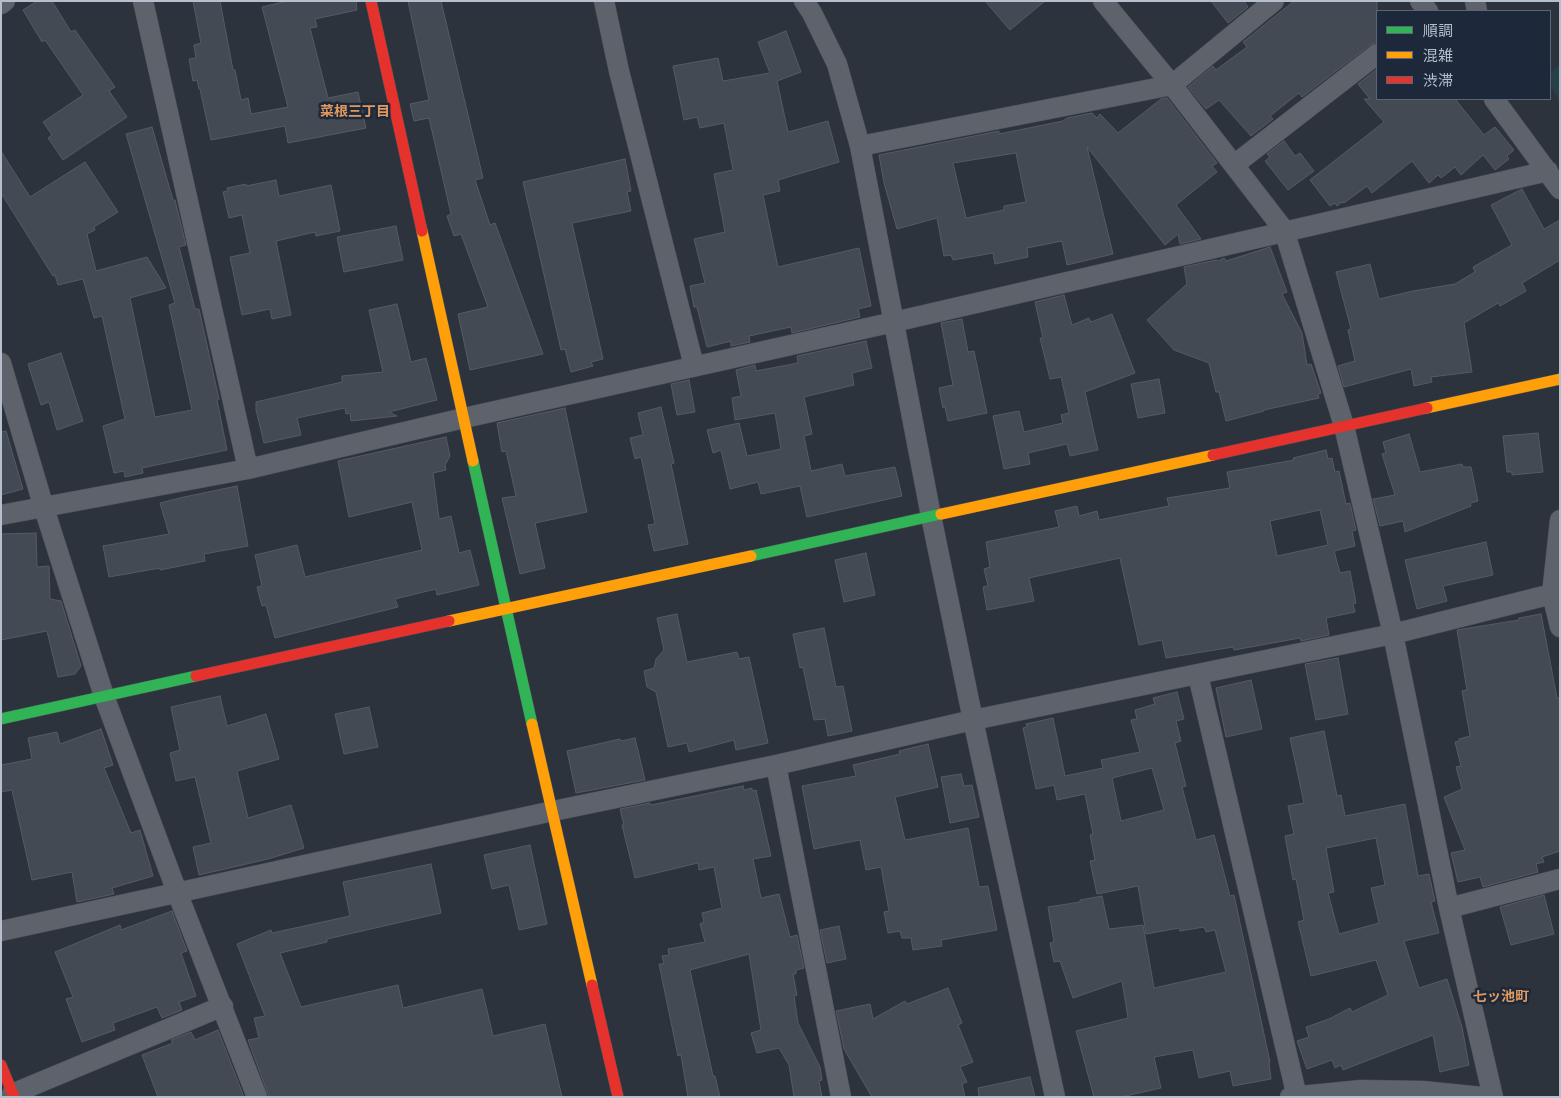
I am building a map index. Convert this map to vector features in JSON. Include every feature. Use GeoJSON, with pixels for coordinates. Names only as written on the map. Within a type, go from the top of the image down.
{"type":"FeatureCollection","features":[{"type":"Feature","properties":{"kind":"street"},"geometry":{"type":"LineString","coordinates":[[1,4],[5,1]]}},
{"type":"Feature","properties":{"kind":"street"},"geometry":{"type":"LineString","coordinates":[[143,1],[248,469]]}},
{"type":"Feature","properties":{"kind":"street"},"geometry":{"type":"LineString","coordinates":[[371,1],[506,609],[618,1097]]}},
{"type":"Feature","properties":{"kind":"street"},"geometry":{"type":"LineString","coordinates":[[604,1],[619,71],[694,366]]}},
{"type":"Feature","properties":{"kind":"street"},"geometry":{"type":"LineString","coordinates":[[804,1],[812,13],[837,64],[860,146],[931,516],[973,720],[1055,1097]]}},
{"type":"Feature","properties":{"kind":"street"},"geometry":{"type":"LineString","coordinates":[[1103,1],[1172,84],[1284,230],[1344,426],[1393,634],[1449,908],[1492,1097]]}},
{"type":"Feature","properties":{"kind":"street"},"geometry":{"type":"LineString","coordinates":[[860,146],[1172,84],[1274,1]]}},
{"type":"Feature","properties":{"kind":"street"},"geometry":{"type":"LineString","coordinates":[[1234,165],[1376,55]]}},
{"type":"Feature","properties":{"kind":"street"},"geometry":{"type":"LineString","coordinates":[[1495,100],[1560,189]]}},
{"type":"Feature","properties":{"kind":"street"},"geometry":{"type":"LineString","coordinates":[[1,515],[248,469],[1548,171]]}},
{"type":"Feature","properties":{"kind":"street"},"geometry":{"type":"LineString","coordinates":[[1,363],[44,508],[104,696],[177,892],[257,1097]]}},
{"type":"Feature","properties":{"kind":"street"},"geometry":{"type":"LineString","coordinates":[[1,719],[1560,379]]}},
{"type":"Feature","properties":{"kind":"street"},"geometry":{"type":"LineString","coordinates":[[1560,520],[1552,594],[1560,627]]}},
{"type":"Feature","properties":{"kind":"street"},"geometry":{"type":"LineString","coordinates":[[1,931],[553,811],[776,765],[973,720],[1393,634],[1552,594]]}},
{"type":"Feature","properties":{"kind":"street"},"geometry":{"type":"LineString","coordinates":[[1198,675],[1295,1096],[1361,1090],[1423,1091],[1482,1097]]}},
{"type":"Feature","properties":{"kind":"street"},"geometry":{"type":"LineString","coordinates":[[776,765],[841,1097]]}},
{"type":"Feature","properties":{"kind":"street"},"geometry":{"type":"LineString","coordinates":[[1449,908],[1560,879]]}},
{"type":"Feature","properties":{"kind":"street"},"geometry":{"type":"LineString","coordinates":[[1,1065],[13,1095],[222,1006]]}},
{"type":"Feature","properties":{"kind":"green space"},"geometry":{"type":"Polygon","coordinates":[[[1560,65],[1560,102],[1551,87],[1551,71],[1560,65]]]}},
{"type":"Feature","properties":{"kind":"building"},"geometry":{"type":"Polygon","coordinates":[[[37,1],[52,1],[71,32],[75,30],[115,87],[109,91],[127,117],[63,160],[48,138],[52,135],[43,122],[83,95],[45,40],[42,42],[23,10],[37,1]]]}},
{"type":"Feature","properties":{"kind":"building"},"geometry":{"type":"Polygon","coordinates":[[[193,1],[220,1],[233,70],[235,70],[241,100],[248,98],[251,114],[288,107],[262,7],[287,1],[356,1],[357,10],[315,19],[317,27],[310,28],[328,98],[358,92],[366,128],[288,143],[285,126],[211,140],[200,89],[197,80],[193,81],[189,59],[196,58],[194,45],[201,43],[193,1]]]}},
{"type":"Feature","properties":{"kind":"building"},"geometry":{"type":"Polygon","coordinates":[[[408,1],[441,1],[483,178],[475,180],[490,225],[495,223],[543,354],[470,370],[458,314],[488,307],[461,234],[454,236],[447,216],[451,214],[429,118],[414,121],[410,104],[429,100],[408,1]]]}},
{"type":"Feature","properties":{"kind":"building"},"geometry":{"type":"Polygon","coordinates":[[[985,1],[1045,1],[1010,30],[985,1]]]}},
{"type":"Feature","properties":{"kind":"building"},"geometry":{"type":"Polygon","coordinates":[[[1211,1],[1244,1],[1248,7],[1228,23],[1211,1]]]}},
{"type":"Feature","properties":{"kind":"building"},"geometry":{"type":"Polygon","coordinates":[[[1294,1],[1377,1],[1376,42],[1302,97],[1299,93],[1270,116],[1273,119],[1251,136],[1219,100],[1206,109],[1188,87],[1213,66],[1216,70],[1247,47],[1243,42],[1294,1]]]}},
{"type":"Feature","properties":{"kind":"building"},"geometry":{"type":"Polygon","coordinates":[[[786,31],[801,72],[777,81],[788,132],[828,121],[839,162],[778,180],[780,191],[763,195],[778,267],[859,248],[871,306],[858,309],[860,317],[792,333],[791,327],[749,336],[750,342],[731,346],[731,341],[707,347],[697,307],[694,307],[690,286],[705,283],[694,239],[725,232],[714,174],[733,170],[724,123],[700,128],[697,117],[684,120],[673,66],[718,58],[723,81],[770,73],[758,42],[786,31]]]}},
{"type":"Feature","properties":{"kind":"building"},"geometry":{"type":"Polygon","coordinates":[[[1376,70],[1376,100],[1456,100],[1484,135],[1495,127],[1514,150],[1507,156],[1509,159],[1495,170],[1483,155],[1461,175],[1455,167],[1441,178],[1438,175],[1429,183],[1412,161],[1372,193],[1367,186],[1344,203],[1342,202],[1337,206],[1335,203],[1330,206],[1310,180],[1384,122],[1364,99],[1370,99],[1358,84],[1376,70]]]}},
{"type":"Feature","properties":{"kind":"building"},"geometry":{"type":"Polygon","coordinates":[[[1167,98],[1217,163],[1212,166],[1217,172],[1176,205],[1201,239],[1180,244],[1178,234],[1165,245],[1087,147],[1113,254],[1067,265],[1062,241],[1027,248],[1028,257],[995,264],[993,253],[953,260],[951,255],[944,256],[937,218],[897,229],[884,183],[879,155],[999,131],[999,134],[1092,113],[1097,118],[1100,114],[1118,133],[1161,99],[1167,98]],[[1016,153],[953,163],[966,218],[1004,210],[1004,206],[1026,202],[1016,153]]]}},
{"type":"Feature","properties":{"kind":"building"},"geometry":{"type":"Polygon","coordinates":[[[152,127],[173,200],[175,200],[186,245],[179,247],[195,309],[199,309],[219,399],[217,400],[227,450],[142,468],[143,473],[125,477],[124,471],[114,473],[103,426],[125,419],[102,316],[94,318],[83,279],[58,285],[55,275],[53,276],[1,193],[1,151],[30,197],[85,162],[118,212],[94,227],[95,230],[87,234],[96,271],[147,257],[166,288],[130,298],[155,417],[192,410],[169,305],[175,303],[126,134],[152,127]]]}},
{"type":"Feature","properties":{"kind":"building"},"geometry":{"type":"Polygon","coordinates":[[[1284,141],[1295,156],[1300,153],[1314,171],[1288,190],[1265,161],[1270,157],[1267,154],[1284,141]]]}},
{"type":"Feature","properties":{"kind":"building"},"geometry":{"type":"Polygon","coordinates":[[[625,159],[631,191],[627,192],[631,211],[572,223],[603,359],[591,362],[593,366],[571,372],[565,349],[561,350],[523,182],[625,159]]]}},
{"type":"Feature","properties":{"kind":"building"},"geometry":{"type":"Polygon","coordinates":[[[276,180],[279,196],[331,185],[340,231],[316,236],[315,232],[276,241],[291,315],[272,319],[270,309],[242,315],[230,257],[250,253],[242,215],[229,218],[223,192],[228,191],[227,188],[276,180]]]}},
{"type":"Feature","properties":{"kind":"building"},"geometry":{"type":"Polygon","coordinates":[[[1522,189],[1544,229],[1560,220],[1560,260],[1522,283],[1526,291],[1500,306],[1498,303],[1464,323],[1472,372],[1431,377],[1432,382],[1414,386],[1411,369],[1344,387],[1338,366],[1355,361],[1348,330],[1351,329],[1336,272],[1370,264],[1379,299],[1455,284],[1475,272],[1473,267],[1512,245],[1491,205],[1522,189]]]}},
{"type":"Feature","properties":{"kind":"building"},"geometry":{"type":"Polygon","coordinates":[[[396,226],[403,260],[344,272],[337,237],[396,226]]]}},
{"type":"Feature","properties":{"kind":"building"},"geometry":{"type":"Polygon","coordinates":[[[1270,247],[1287,292],[1282,294],[1302,333],[1307,365],[1311,364],[1321,393],[1318,394],[1319,398],[1264,410],[1226,421],[1209,363],[1174,350],[1147,320],[1187,284],[1184,267],[1218,261],[1224,258],[1226,261],[1270,247]]]}},
{"type":"Feature","properties":{"kind":"building"},"geometry":{"type":"Polygon","coordinates":[[[1064,295],[1072,325],[1089,318],[1091,322],[1112,314],[1135,373],[1085,392],[1098,450],[1070,456],[1067,444],[1028,453],[1030,464],[1004,469],[993,416],[1019,411],[1024,432],[1063,423],[1061,415],[1069,413],[1061,377],[1050,379],[1040,338],[1043,338],[1035,302],[1064,295]]]}},
{"type":"Feature","properties":{"kind":"building"},"geometry":{"type":"Polygon","coordinates":[[[397,304],[411,362],[426,358],[437,400],[389,412],[397,416],[351,421],[350,413],[346,414],[345,408],[297,418],[301,435],[264,443],[256,410],[256,402],[342,382],[342,376],[383,372],[369,310],[397,304]]]}},
{"type":"Feature","properties":{"kind":"building"},"geometry":{"type":"Polygon","coordinates":[[[962,319],[968,352],[974,351],[987,413],[948,421],[939,388],[953,385],[941,323],[962,319]]]}},
{"type":"Feature","properties":{"kind":"building"},"geometry":{"type":"Polygon","coordinates":[[[866,341],[872,368],[852,373],[854,385],[804,397],[812,434],[804,436],[811,471],[842,464],[845,476],[895,467],[902,496],[807,517],[800,486],[761,494],[758,482],[730,489],[721,450],[713,453],[707,430],[739,423],[747,456],[781,449],[775,413],[735,420],[732,398],[741,396],[736,370],[755,365],[756,371],[798,363],[797,356],[866,341]]]}},
{"type":"Feature","properties":{"kind":"building"},"geometry":{"type":"Polygon","coordinates":[[[61,353],[83,421],[57,430],[49,402],[41,405],[28,364],[61,353]]]}},
{"type":"Feature","properties":{"kind":"building"},"geometry":{"type":"Polygon","coordinates":[[[1159,379],[1165,413],[1138,418],[1131,384],[1159,379]]]}},
{"type":"Feature","properties":{"kind":"building"},"geometry":{"type":"Polygon","coordinates":[[[689,380],[695,412],[677,415],[671,384],[689,380]]]}},
{"type":"Feature","properties":{"kind":"building"},"geometry":{"type":"Polygon","coordinates":[[[661,407],[674,463],[671,464],[688,544],[654,551],[648,525],[655,524],[641,457],[635,459],[630,438],[643,435],[638,413],[661,407]]]}},
{"type":"Feature","properties":{"kind":"building"},"geometry":{"type":"Polygon","coordinates":[[[565,408],[587,512],[535,523],[545,568],[520,574],[502,498],[516,496],[506,451],[502,452],[497,423],[565,408]]]}},
{"type":"Feature","properties":{"kind":"building"},"geometry":{"type":"Polygon","coordinates":[[[6,431],[23,489],[1,495],[1,432],[6,431]]]}},
{"type":"Feature","properties":{"kind":"building"},"geometry":{"type":"Polygon","coordinates":[[[1538,433],[1543,472],[1512,475],[1512,472],[1507,472],[1503,436],[1538,433]]]}},
{"type":"Feature","properties":{"kind":"building"},"geometry":{"type":"Polygon","coordinates":[[[1409,434],[1420,472],[1462,464],[1463,467],[1471,467],[1478,501],[1470,503],[1471,506],[1405,532],[1403,521],[1380,526],[1373,499],[1395,495],[1382,454],[1386,453],[1383,442],[1409,434]]]}},
{"type":"Feature","properties":{"kind":"building"},"geometry":{"type":"Polygon","coordinates":[[[446,437],[450,456],[445,465],[446,470],[433,473],[439,519],[451,516],[459,553],[470,550],[479,585],[437,595],[436,589],[395,599],[398,607],[275,638],[266,605],[262,606],[257,587],[262,586],[255,555],[297,545],[305,577],[422,550],[412,502],[349,517],[338,461],[446,437]]]}},
{"type":"Feature","properties":{"kind":"building"},"geometry":{"type":"Polygon","coordinates":[[[1326,450],[1328,459],[1332,458],[1335,472],[1339,471],[1346,504],[1350,503],[1356,530],[1352,531],[1355,546],[1334,551],[1340,573],[1350,571],[1356,603],[1353,604],[1355,612],[1326,618],[1329,635],[1301,641],[1300,638],[1234,650],[1233,647],[1166,658],[1162,640],[1139,645],[1120,558],[1029,578],[1034,601],[987,610],[983,587],[988,586],[984,569],[990,567],[986,542],[1059,527],[1055,511],[1077,506],[1079,516],[1097,511],[1099,520],[1169,506],[1167,498],[1230,488],[1227,472],[1294,460],[1293,458],[1326,450]],[[1320,510],[1270,521],[1277,556],[1328,545],[1320,510]]]}},
{"type":"Feature","properties":{"kind":"building"},"geometry":{"type":"Polygon","coordinates":[[[237,486],[248,546],[204,554],[205,561],[109,577],[103,546],[169,534],[160,503],[237,486]]]}},
{"type":"Feature","properties":{"kind":"building"},"geometry":{"type":"Polygon","coordinates":[[[36,533],[37,567],[49,566],[50,599],[61,601],[81,666],[75,674],[58,677],[47,631],[1,640],[1,534],[36,533]]]}},
{"type":"Feature","properties":{"kind":"building"},"geometry":{"type":"Polygon","coordinates":[[[1486,542],[1493,575],[1443,586],[1447,601],[1417,609],[1405,560],[1486,542]]]}},
{"type":"Feature","properties":{"kind":"building"},"geometry":{"type":"Polygon","coordinates":[[[866,553],[875,595],[844,602],[835,560],[866,553]]]}},
{"type":"Feature","properties":{"kind":"building"},"geometry":{"type":"Polygon","coordinates":[[[677,614],[687,662],[737,652],[739,659],[749,657],[768,743],[736,750],[734,740],[689,752],[687,743],[668,747],[656,692],[647,687],[644,671],[654,668],[656,659],[664,650],[657,618],[677,614]]]}},
{"type":"Feature","properties":{"kind":"building"},"geometry":{"type":"Polygon","coordinates":[[[1541,614],[1557,698],[1560,698],[1560,851],[1542,857],[1544,862],[1536,864],[1538,872],[1483,887],[1480,877],[1458,882],[1451,853],[1465,850],[1444,797],[1462,789],[1456,767],[1461,766],[1455,742],[1470,736],[1462,691],[1467,690],[1457,630],[1519,620],[1519,618],[1541,614]]]}},
{"type":"Feature","properties":{"kind":"building"},"geometry":{"type":"Polygon","coordinates":[[[824,628],[836,687],[843,686],[852,731],[828,736],[825,719],[814,720],[803,667],[800,668],[793,634],[824,628]]]}},
{"type":"Feature","properties":{"kind":"building"},"geometry":{"type":"Polygon","coordinates":[[[1338,658],[1348,714],[1316,720],[1305,664],[1338,658]]]}},
{"type":"Feature","properties":{"kind":"building"},"geometry":{"type":"Polygon","coordinates":[[[1251,680],[1262,729],[1226,737],[1216,688],[1251,680]]]}},
{"type":"Feature","properties":{"kind":"building"},"geometry":{"type":"Polygon","coordinates":[[[1177,692],[1184,719],[1176,721],[1181,741],[1175,743],[1186,786],[1182,787],[1196,840],[1214,835],[1230,896],[1234,895],[1270,1062],[1271,1079],[1233,1086],[1230,1071],[1199,1078],[1193,1050],[1154,1057],[1161,1088],[1121,1097],[1094,1097],[1076,1031],[1128,1018],[1122,981],[1073,998],[1060,961],[1054,962],[1050,943],[1054,942],[1048,907],[1102,896],[1109,929],[1143,925],[1154,988],[1226,972],[1215,930],[1206,932],[1204,927],[1180,931],[1179,928],[1146,934],[1138,886],[1097,894],[1090,861],[1095,860],[1090,835],[1093,834],[1085,794],[1057,800],[1054,785],[1036,789],[1023,728],[1027,727],[1026,724],[1053,718],[1065,776],[1103,768],[1101,760],[1140,752],[1131,720],[1137,719],[1135,710],[1155,704],[1153,698],[1177,692]],[[1152,768],[1112,778],[1121,821],[1164,810],[1152,768]]]}},
{"type":"Feature","properties":{"kind":"building"},"geometry":{"type":"Polygon","coordinates":[[[220,696],[227,726],[266,714],[279,759],[237,771],[248,818],[291,805],[304,848],[268,859],[199,875],[193,847],[211,843],[195,777],[176,781],[170,753],[180,750],[171,707],[220,696]]]}},
{"type":"Feature","properties":{"kind":"building"},"geometry":{"type":"Polygon","coordinates":[[[369,707],[378,747],[344,754],[335,714],[369,707]]]}},
{"type":"Feature","properties":{"kind":"building"},"geometry":{"type":"Polygon","coordinates":[[[101,729],[113,765],[104,768],[131,833],[140,830],[153,876],[112,888],[114,894],[77,902],[72,872],[32,880],[12,790],[1,792],[1,765],[32,759],[28,738],[57,732],[60,744],[101,729]]]}},
{"type":"Feature","properties":{"kind":"building"},"geometry":{"type":"Polygon","coordinates":[[[1324,731],[1337,796],[1341,795],[1345,816],[1405,804],[1418,876],[1429,874],[1435,901],[1431,902],[1439,933],[1404,941],[1419,988],[1447,979],[1462,1027],[1469,1065],[1440,1072],[1433,1035],[1343,1070],[1341,1065],[1335,1068],[1332,1060],[1307,1069],[1297,1041],[1309,1037],[1306,1027],[1329,1019],[1350,1008],[1352,1012],[1388,995],[1376,960],[1311,976],[1298,922],[1304,920],[1296,879],[1293,880],[1285,836],[1294,834],[1288,806],[1304,803],[1290,738],[1324,731]],[[1376,838],[1326,848],[1334,892],[1328,893],[1339,934],[1379,923],[1371,888],[1385,885],[1376,838]]]}},
{"type":"Feature","properties":{"kind":"building"},"geometry":{"type":"Polygon","coordinates":[[[635,738],[645,780],[576,793],[567,751],[620,739],[621,741],[635,738]]]}},
{"type":"Feature","properties":{"kind":"building"},"geometry":{"type":"Polygon","coordinates":[[[928,744],[938,787],[895,797],[905,840],[968,828],[979,887],[988,886],[997,930],[941,940],[942,946],[913,950],[911,938],[902,938],[900,931],[888,933],[884,912],[889,911],[881,867],[866,870],[860,840],[814,849],[802,786],[856,776],[853,765],[900,754],[899,751],[928,744]]]}},
{"type":"Feature","properties":{"kind":"building"},"geometry":{"type":"Polygon","coordinates":[[[961,774],[964,786],[972,785],[979,817],[950,823],[941,777],[961,774]]]}},
{"type":"Feature","properties":{"kind":"building"},"geometry":{"type":"Polygon","coordinates":[[[743,786],[744,790],[752,788],[752,791],[756,790],[771,856],[753,859],[761,898],[779,894],[790,937],[797,935],[804,968],[796,970],[796,974],[793,974],[797,995],[794,996],[798,1023],[820,1067],[822,1080],[819,1081],[822,1097],[794,1097],[789,1065],[779,1048],[757,1053],[751,1033],[761,1030],[749,954],[690,970],[713,1076],[715,1076],[720,1097],[688,1097],[681,1055],[678,1056],[659,964],[664,964],[662,956],[669,955],[668,949],[705,942],[700,924],[704,922],[702,913],[722,908],[714,867],[699,870],[698,863],[635,878],[620,809],[650,803],[651,805],[743,786]]]}},
{"type":"Feature","properties":{"kind":"building"},"geometry":{"type":"Polygon","coordinates":[[[530,845],[547,924],[519,930],[509,885],[492,889],[484,855],[530,845]]]}},
{"type":"Feature","properties":{"kind":"building"},"geometry":{"type":"Polygon","coordinates":[[[431,864],[441,913],[327,939],[327,942],[280,953],[301,1007],[398,985],[403,1008],[482,989],[493,1036],[545,1024],[562,1097],[269,1097],[248,1040],[259,1038],[254,1018],[265,1016],[237,944],[271,930],[272,933],[350,916],[343,882],[431,864]]]}},
{"type":"Feature","properties":{"kind":"building"},"geometry":{"type":"Polygon","coordinates":[[[1544,895],[1554,934],[1511,945],[1500,907],[1544,895]]]}},
{"type":"Feature","properties":{"kind":"building"},"geometry":{"type":"Polygon","coordinates":[[[172,911],[187,951],[181,953],[196,996],[179,1002],[182,1010],[162,1018],[157,1007],[113,1023],[115,1030],[82,1042],[66,999],[73,997],[55,952],[120,925],[121,930],[172,911]]]}},
{"type":"Feature","properties":{"kind":"building"},"geometry":{"type":"Polygon","coordinates":[[[839,926],[846,959],[827,963],[820,930],[839,926]]]}},
{"type":"Feature","properties":{"kind":"building"},"geometry":{"type":"Polygon","coordinates":[[[948,988],[962,1023],[958,1025],[973,1062],[960,1067],[967,1082],[962,1084],[965,1097],[872,1097],[844,1049],[836,1011],[870,1004],[873,1019],[905,1001],[907,1004],[948,988]]]}},
{"type":"Feature","properties":{"kind":"building"},"geometry":{"type":"Polygon","coordinates":[[[218,1030],[244,1097],[158,1097],[142,1055],[173,1043],[171,1040],[191,1032],[195,1040],[218,1030]]]}},
{"type":"Feature","properties":{"kind":"building"},"geometry":{"type":"Polygon","coordinates":[[[1030,1077],[1035,1097],[979,1097],[978,1088],[1030,1077]]]}},
{"type":"Feature","properties":{"kind":"traffic: fast"},"geometry":{"type":"LineString","coordinates":[[473,461],[532,724]]}},
{"type":"Feature","properties":{"kind":"traffic: fast"},"geometry":{"type":"LineString","coordinates":[[751,556],[941,514]]}},
{"type":"Feature","properties":{"kind":"traffic: fast"},"geometry":{"type":"LineString","coordinates":[[1,719],[196,676]]}},
{"type":"Feature","properties":{"kind":"traffic: slow"},"geometry":{"type":"LineString","coordinates":[[422,231],[473,461]]}},
{"type":"Feature","properties":{"kind":"traffic: slow"},"geometry":{"type":"LineString","coordinates":[[1427,408],[1560,379]]}},
{"type":"Feature","properties":{"kind":"traffic: slow"},"geometry":{"type":"LineString","coordinates":[[941,514],[1213,455]]}},
{"type":"Feature","properties":{"kind":"traffic: slow"},"geometry":{"type":"LineString","coordinates":[[449,621],[751,556]]}},
{"type":"Feature","properties":{"kind":"traffic: slow"},"geometry":{"type":"LineString","coordinates":[[532,724],[592,985]]}},
{"type":"Feature","properties":{"kind":"traffic: jam"},"geometry":{"type":"LineString","coordinates":[[371,1],[422,231]]}},
{"type":"Feature","properties":{"kind":"traffic: jam"},"geometry":{"type":"LineString","coordinates":[[1213,455],[1427,408]]}},
{"type":"Feature","properties":{"kind":"traffic: jam"},"geometry":{"type":"LineString","coordinates":[[196,676],[449,621]]}},
{"type":"Feature","properties":{"kind":"traffic: jam"},"geometry":{"type":"LineString","coordinates":[[592,985],[618,1097]]}},
{"type":"Feature","properties":{"kind":"traffic: jam"},"geometry":{"type":"LineString","coordinates":[[1,1065],[14,1097]]}},
{"type":"Feature","properties":{"kind":"district","name":"菜根三丁目"},"geometry":{"type":"Point","coordinates":[355,112]}},
{"type":"Feature","properties":{"kind":"district","name":"七ッ池町"},"geometry":{"type":"Point","coordinates":[1501,997]}}]}
